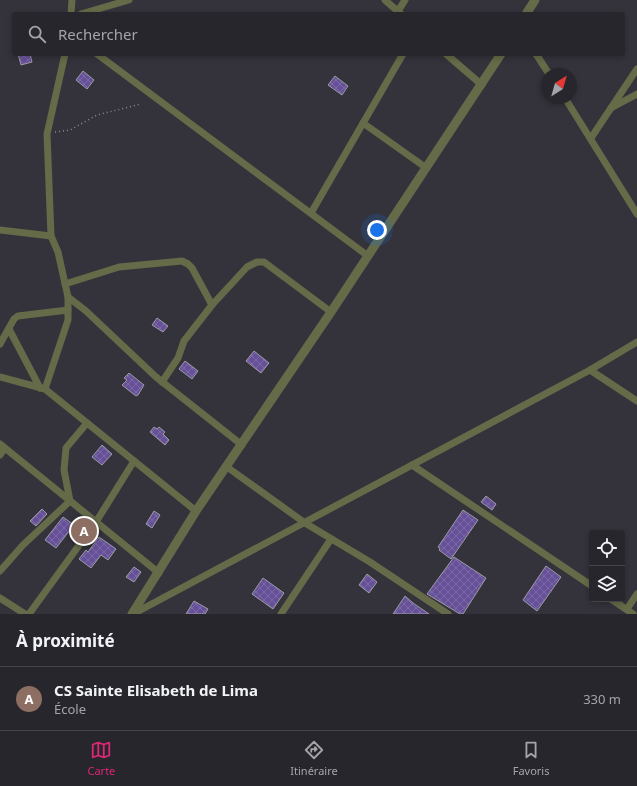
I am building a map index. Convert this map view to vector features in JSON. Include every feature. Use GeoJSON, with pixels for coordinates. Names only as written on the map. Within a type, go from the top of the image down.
{"type":"FeatureCollection","features":[{"type":"Feature","properties":{"kind":"street"},"geometry":{"type":"LineString","coordinates":[[71,12],[72,0]]}},
{"type":"Feature","properties":{"kind":"street"},"geometry":{"type":"LineString","coordinates":[[88,12],[129,0]]}},
{"type":"Feature","properties":{"kind":"street"},"geometry":{"type":"LineString","coordinates":[[385,0],[398,12]]}},
{"type":"Feature","properties":{"kind":"street"},"geometry":{"type":"LineString","coordinates":[[399,12],[405,0]]}},
{"type":"Feature","properties":{"kind":"street"},"geometry":{"type":"LineString","coordinates":[[527,12],[535,0]]}},
{"type":"Feature","properties":{"kind":"street"},"geometry":{"type":"LineString","coordinates":[[43,388],[68,320],[68,297],[58,252],[51,236],[47,134],[65,56]]}},
{"type":"Feature","properties":{"kind":"street"},"geometry":{"type":"LineString","coordinates":[[100,56],[368,256]]}},
{"type":"Feature","properties":{"kind":"street"},"geometry":{"type":"LineString","coordinates":[[311,213],[402,56]]}},
{"type":"Feature","properties":{"kind":"street"},"geometry":{"type":"LineString","coordinates":[[448,56],[482,85]]}},
{"type":"Feature","properties":{"kind":"street"},"geometry":{"type":"LineString","coordinates":[[132,614],[159,573],[196,511],[331,312],[425,167],[482,85],[500,56]]}},
{"type":"Feature","properties":{"kind":"street"},"geometry":{"type":"LineString","coordinates":[[537,56],[545,68]]}},
{"type":"Feature","properties":{"kind":"street"},"geometry":{"type":"LineString","coordinates":[[590,138],[637,69]]}},
{"type":"Feature","properties":{"kind":"street"},"geometry":{"type":"LineString","coordinates":[[610,108],[637,94]]}},
{"type":"Feature","properties":{"kind":"street"},"geometry":{"type":"LineString","coordinates":[[569,104],[636,211]]}},
{"type":"Feature","properties":{"kind":"street"},"geometry":{"type":"LineString","coordinates":[[363,124],[425,167]]}},
{"type":"Feature","properties":{"kind":"street"},"geometry":{"type":"LineString","coordinates":[[0,230],[51,236]]}},
{"type":"Feature","properties":{"kind":"street"},"geometry":{"type":"LineString","coordinates":[[65,284],[119,267],[182,261],[192,268],[212,305]]}},
{"type":"Feature","properties":{"kind":"street"},"geometry":{"type":"LineString","coordinates":[[162,382],[178,358],[184,341],[212,305],[247,267],[257,262],[264,262],[331,312]]}},
{"type":"Feature","properties":{"kind":"street"},"geometry":{"type":"LineString","coordinates":[[68,297],[86,311],[162,382],[242,445]]}},
{"type":"Feature","properties":{"kind":"street"},"geometry":{"type":"LineString","coordinates":[[0,344],[14,319],[18,316],[68,310]]}},
{"type":"Feature","properties":{"kind":"street"},"geometry":{"type":"LineString","coordinates":[[9,329],[43,388],[196,511]]}},
{"type":"Feature","properties":{"kind":"street"},"geometry":{"type":"LineString","coordinates":[[132,614],[412,466],[590,370],[637,342]]}},
{"type":"Feature","properties":{"kind":"street"},"geometry":{"type":"LineString","coordinates":[[590,370],[637,401]]}},
{"type":"Feature","properties":{"kind":"street"},"geometry":{"type":"LineString","coordinates":[[0,377],[43,388]]}},
{"type":"Feature","properties":{"kind":"street"},"geometry":{"type":"LineString","coordinates":[[70,501],[64,470],[66,448],[87,422]]}},
{"type":"Feature","properties":{"kind":"street"},"geometry":{"type":"LineString","coordinates":[[0,455],[3,446],[159,573]]}},
{"type":"Feature","properties":{"kind":"street"},"geometry":{"type":"LineString","coordinates":[[29,614],[96,522],[134,461]]}},
{"type":"Feature","properties":{"kind":"street"},"geometry":{"type":"LineString","coordinates":[[412,466],[589,584]]}},
{"type":"Feature","properties":{"kind":"street"},"geometry":{"type":"LineString","coordinates":[[227,467],[305,523],[370,562],[448,614]]}},
{"type":"Feature","properties":{"kind":"street"},"geometry":{"type":"LineString","coordinates":[[0,571],[23,545],[70,501]]}},
{"type":"Feature","properties":{"kind":"street"},"geometry":{"type":"LineString","coordinates":[[281,614],[332,539]]}},
{"type":"Feature","properties":{"kind":"street"},"geometry":{"type":"LineString","coordinates":[[627,609],[637,594]]}},
{"type":"Feature","properties":{"kind":"street"},"geometry":{"type":"LineString","coordinates":[[0,598],[25,614]]}},
{"type":"Feature","properties":{"kind":"street"},"geometry":{"type":"LineString","coordinates":[[616,602],[633,614]]}},
{"type":"Feature","properties":{"kind":"path"},"geometry":{"type":"LineString","coordinates":[[47,134],[70,130],[98,115],[141,104]]}},
{"type":"Feature","properties":{"kind":"building"},"geometry":{"type":"Polygon","coordinates":[[[19,56],[30,56],[32,62],[21,65],[19,56]]]}},
{"type":"Feature","properties":{"kind":"building"},"geometry":{"type":"Polygon","coordinates":[[[83,71],[94,80],[87,89],[76,80],[83,71]]]}},
{"type":"Feature","properties":{"kind":"building"},"geometry":{"type":"Polygon","coordinates":[[[335,76],[348,86],[342,95],[328,85],[335,76]]]}},
{"type":"Feature","properties":{"kind":"building"},"geometry":{"type":"Polygon","coordinates":[[[157,318],[168,326],[163,332],[152,325],[157,318]]]}},
{"type":"Feature","properties":{"kind":"building"},"geometry":{"type":"Polygon","coordinates":[[[254,351],[269,363],[261,373],[246,361],[254,351]]]}},
{"type":"Feature","properties":{"kind":"building"},"geometry":{"type":"Polygon","coordinates":[[[185,361],[198,371],[192,379],[179,369],[185,361]]]}},
{"type":"Feature","properties":{"kind":"building"},"geometry":{"type":"Polygon","coordinates":[[[129,373],[144,385],[136,396],[122,385],[127,380],[124,378],[129,373]]]}},
{"type":"Feature","properties":{"kind":"building"},"geometry":{"type":"Polygon","coordinates":[[[154,427],[157,429],[159,427],[165,432],[163,434],[169,440],[165,445],[150,432],[154,427]]]}},
{"type":"Feature","properties":{"kind":"building"},"geometry":{"type":"Polygon","coordinates":[[[102,445],[112,454],[102,465],[92,457],[102,445]]]}},
{"type":"Feature","properties":{"kind":"building"},"geometry":{"type":"Polygon","coordinates":[[[486,496],[496,504],[492,510],[481,502],[486,496]]]}},
{"type":"Feature","properties":{"kind":"building"},"geometry":{"type":"Polygon","coordinates":[[[42,509],[47,514],[36,526],[30,521],[42,509]]]}},
{"type":"Feature","properties":{"kind":"building"},"geometry":{"type":"Polygon","coordinates":[[[463,510],[478,520],[451,559],[439,550],[440,548],[438,547],[463,510]]]}},
{"type":"Feature","properties":{"kind":"building"},"geometry":{"type":"Polygon","coordinates":[[[154,511],[160,515],[152,528],[146,524],[154,511]]]}},
{"type":"Feature","properties":{"kind":"building"},"geometry":{"type":"Polygon","coordinates":[[[63,517],[74,525],[56,548],[45,540],[63,517]]]}},
{"type":"Feature","properties":{"kind":"building"},"geometry":{"type":"Polygon","coordinates":[[[99,537],[116,549],[108,560],[101,555],[91,568],[79,559],[86,550],[88,552],[99,537]]]}},
{"type":"Feature","properties":{"kind":"building"},"geometry":{"type":"Polygon","coordinates":[[[454,557],[486,578],[463,614],[460,614],[427,594],[454,557]]]}},
{"type":"Feature","properties":{"kind":"building"},"geometry":{"type":"Polygon","coordinates":[[[546,566],[561,577],[537,611],[523,600],[546,566]]]}},
{"type":"Feature","properties":{"kind":"building"},"geometry":{"type":"Polygon","coordinates":[[[134,567],[141,572],[134,582],[126,577],[134,567]]]}},
{"type":"Feature","properties":{"kind":"building"},"geometry":{"type":"Polygon","coordinates":[[[367,574],[377,582],[369,593],[359,585],[367,574]]]}},
{"type":"Feature","properties":{"kind":"building"},"geometry":{"type":"Polygon","coordinates":[[[263,578],[284,593],[273,609],[252,594],[263,578]]]}},
{"type":"Feature","properties":{"kind":"building"},"geometry":{"type":"Polygon","coordinates":[[[405,596],[413,603],[429,614],[393,614],[405,596]]]}},
{"type":"Feature","properties":{"kind":"building"},"geometry":{"type":"Polygon","coordinates":[[[194,601],[208,609],[205,614],[186,614],[194,601]]]}},
{"type":"Feature","properties":{"kind":"place","name":"CS Sainte Elisabeth de Lima"},"geometry":{"type":"Point","coordinates":[84,531]}}]}
